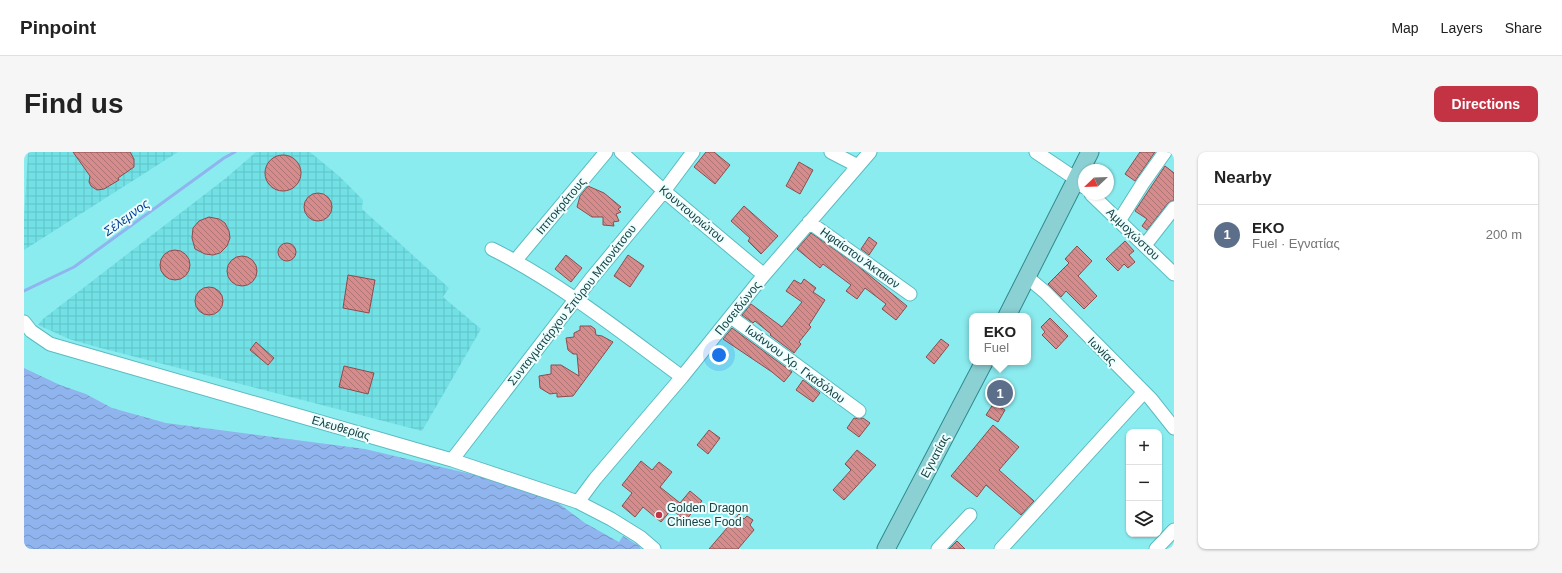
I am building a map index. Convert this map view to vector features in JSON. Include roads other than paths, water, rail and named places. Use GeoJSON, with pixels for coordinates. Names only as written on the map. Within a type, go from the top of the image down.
{"type":"FeatureCollection","features":[{"type":"Feature","properties":{"kind":"main road"},"geometry":{"type":"LineString","coordinates":[[1086,164],[1090,152]]}},
{"type":"Feature","properties":{"kind":"main road"},"geometry":{"type":"LineString","coordinates":[[1009,313],[1078,187]]}},
{"type":"Feature","properties":{"kind":"main road","name":"Εγνατίας"},"geometry":{"type":"LineString","coordinates":[[886,549],[982,365]]}},
{"type":"Feature","properties":{"kind":"street","name":"Ιπποκράτους"},"geometry":{"type":"LineString","coordinates":[[515,261],[606,152]]}},
{"type":"Feature","properties":{"kind":"street","name":"Κουντουριώτου"},"geometry":{"type":"LineString","coordinates":[[622,152],[664,191],[764,275]]}},
{"type":"Feature","properties":{"kind":"street","name":"Συνταγματάρχου Σπύρου Μπονάτσου"},"geometry":{"type":"LineString","coordinates":[[452,460],[591,279],[664,191],[693,152]]}},
{"type":"Feature","properties":{"kind":"street"},"geometry":{"type":"LineString","coordinates":[[831,152],[858,166]]}},
{"type":"Feature","properties":{"kind":"street","name":"Ποσειδώνος"},"geometry":{"type":"LineString","coordinates":[[578,502],[600,473],[682,377],[764,275],[870,152]]}},
{"type":"Feature","properties":{"kind":"street"},"geometry":{"type":"LineString","coordinates":[[1036,152],[1078,182]]}},
{"type":"Feature","properties":{"kind":"street"},"geometry":{"type":"LineString","coordinates":[[1119,221],[1165,152]]}},
{"type":"Feature","properties":{"kind":"street","name":"Αμμοχώστου"},"geometry":{"type":"LineString","coordinates":[[1097,200],[1174,274]]}},
{"type":"Feature","properties":{"kind":"street"},"geometry":{"type":"LineString","coordinates":[[1145,245],[1174,208]]}},
{"type":"Feature","properties":{"kind":"street","name":"Ηφαίστου Άκταιον"},"geometry":{"type":"LineString","coordinates":[[809,222],[910,294]]}},
{"type":"Feature","properties":{"kind":"street"},"geometry":{"type":"LineString","coordinates":[[492,249],[515,261],[576,300],[682,377]]}},
{"type":"Feature","properties":{"kind":"street","name":"Ιωνίας"},"geometry":{"type":"LineString","coordinates":[[1027,277],[1045,292],[1151,399],[1174,428]]}},
{"type":"Feature","properties":{"kind":"street","name":"Ιωάννου Χρ. Γκαδόλου"},"geometry":{"type":"LineString","coordinates":[[731,316],[859,411]]}},
{"type":"Feature","properties":{"kind":"street","name":"Ελευθερίας"},"geometry":{"type":"LineString","coordinates":[[24,322],[31,331],[50,344],[452,460],[578,502],[611,518],[640,537],[654,549]]}},
{"type":"Feature","properties":{"kind":"street"},"geometry":{"type":"LineString","coordinates":[[1001,549],[1144,392]]}},
{"type":"Feature","properties":{"kind":"street"},"geometry":{"type":"LineString","coordinates":[[938,549],[970,514]]}},
{"type":"Feature","properties":{"kind":"street"},"geometry":{"type":"LineString","coordinates":[[1156,549],[1174,530]]}},
{"type":"Feature","properties":{"kind":"water"},"geometry":{"type":"Polygon","coordinates":[[[24,368],[60,385],[86,394],[112,408],[166,423],[365,449],[513,484],[546,494],[585,523],[619,542],[623,536],[639,546],[641,549],[24,549],[24,368]]]}},
{"type":"Feature","properties":{"kind":"waterway","name":"Σέλεμνος"},"geometry":{"type":"LineString","coordinates":[[24,291],[74,267],[224,158],[235,152]]}},
{"type":"Feature","properties":{"kind":"place","name":"EKO"},"geometry":{"type":"Point","coordinates":[1000,393]}},
{"type":"Feature","properties":{"kind":"place","name":"Golden Dragon Chinese Food"},"geometry":{"type":"Point","coordinates":[659,515]}}]}
